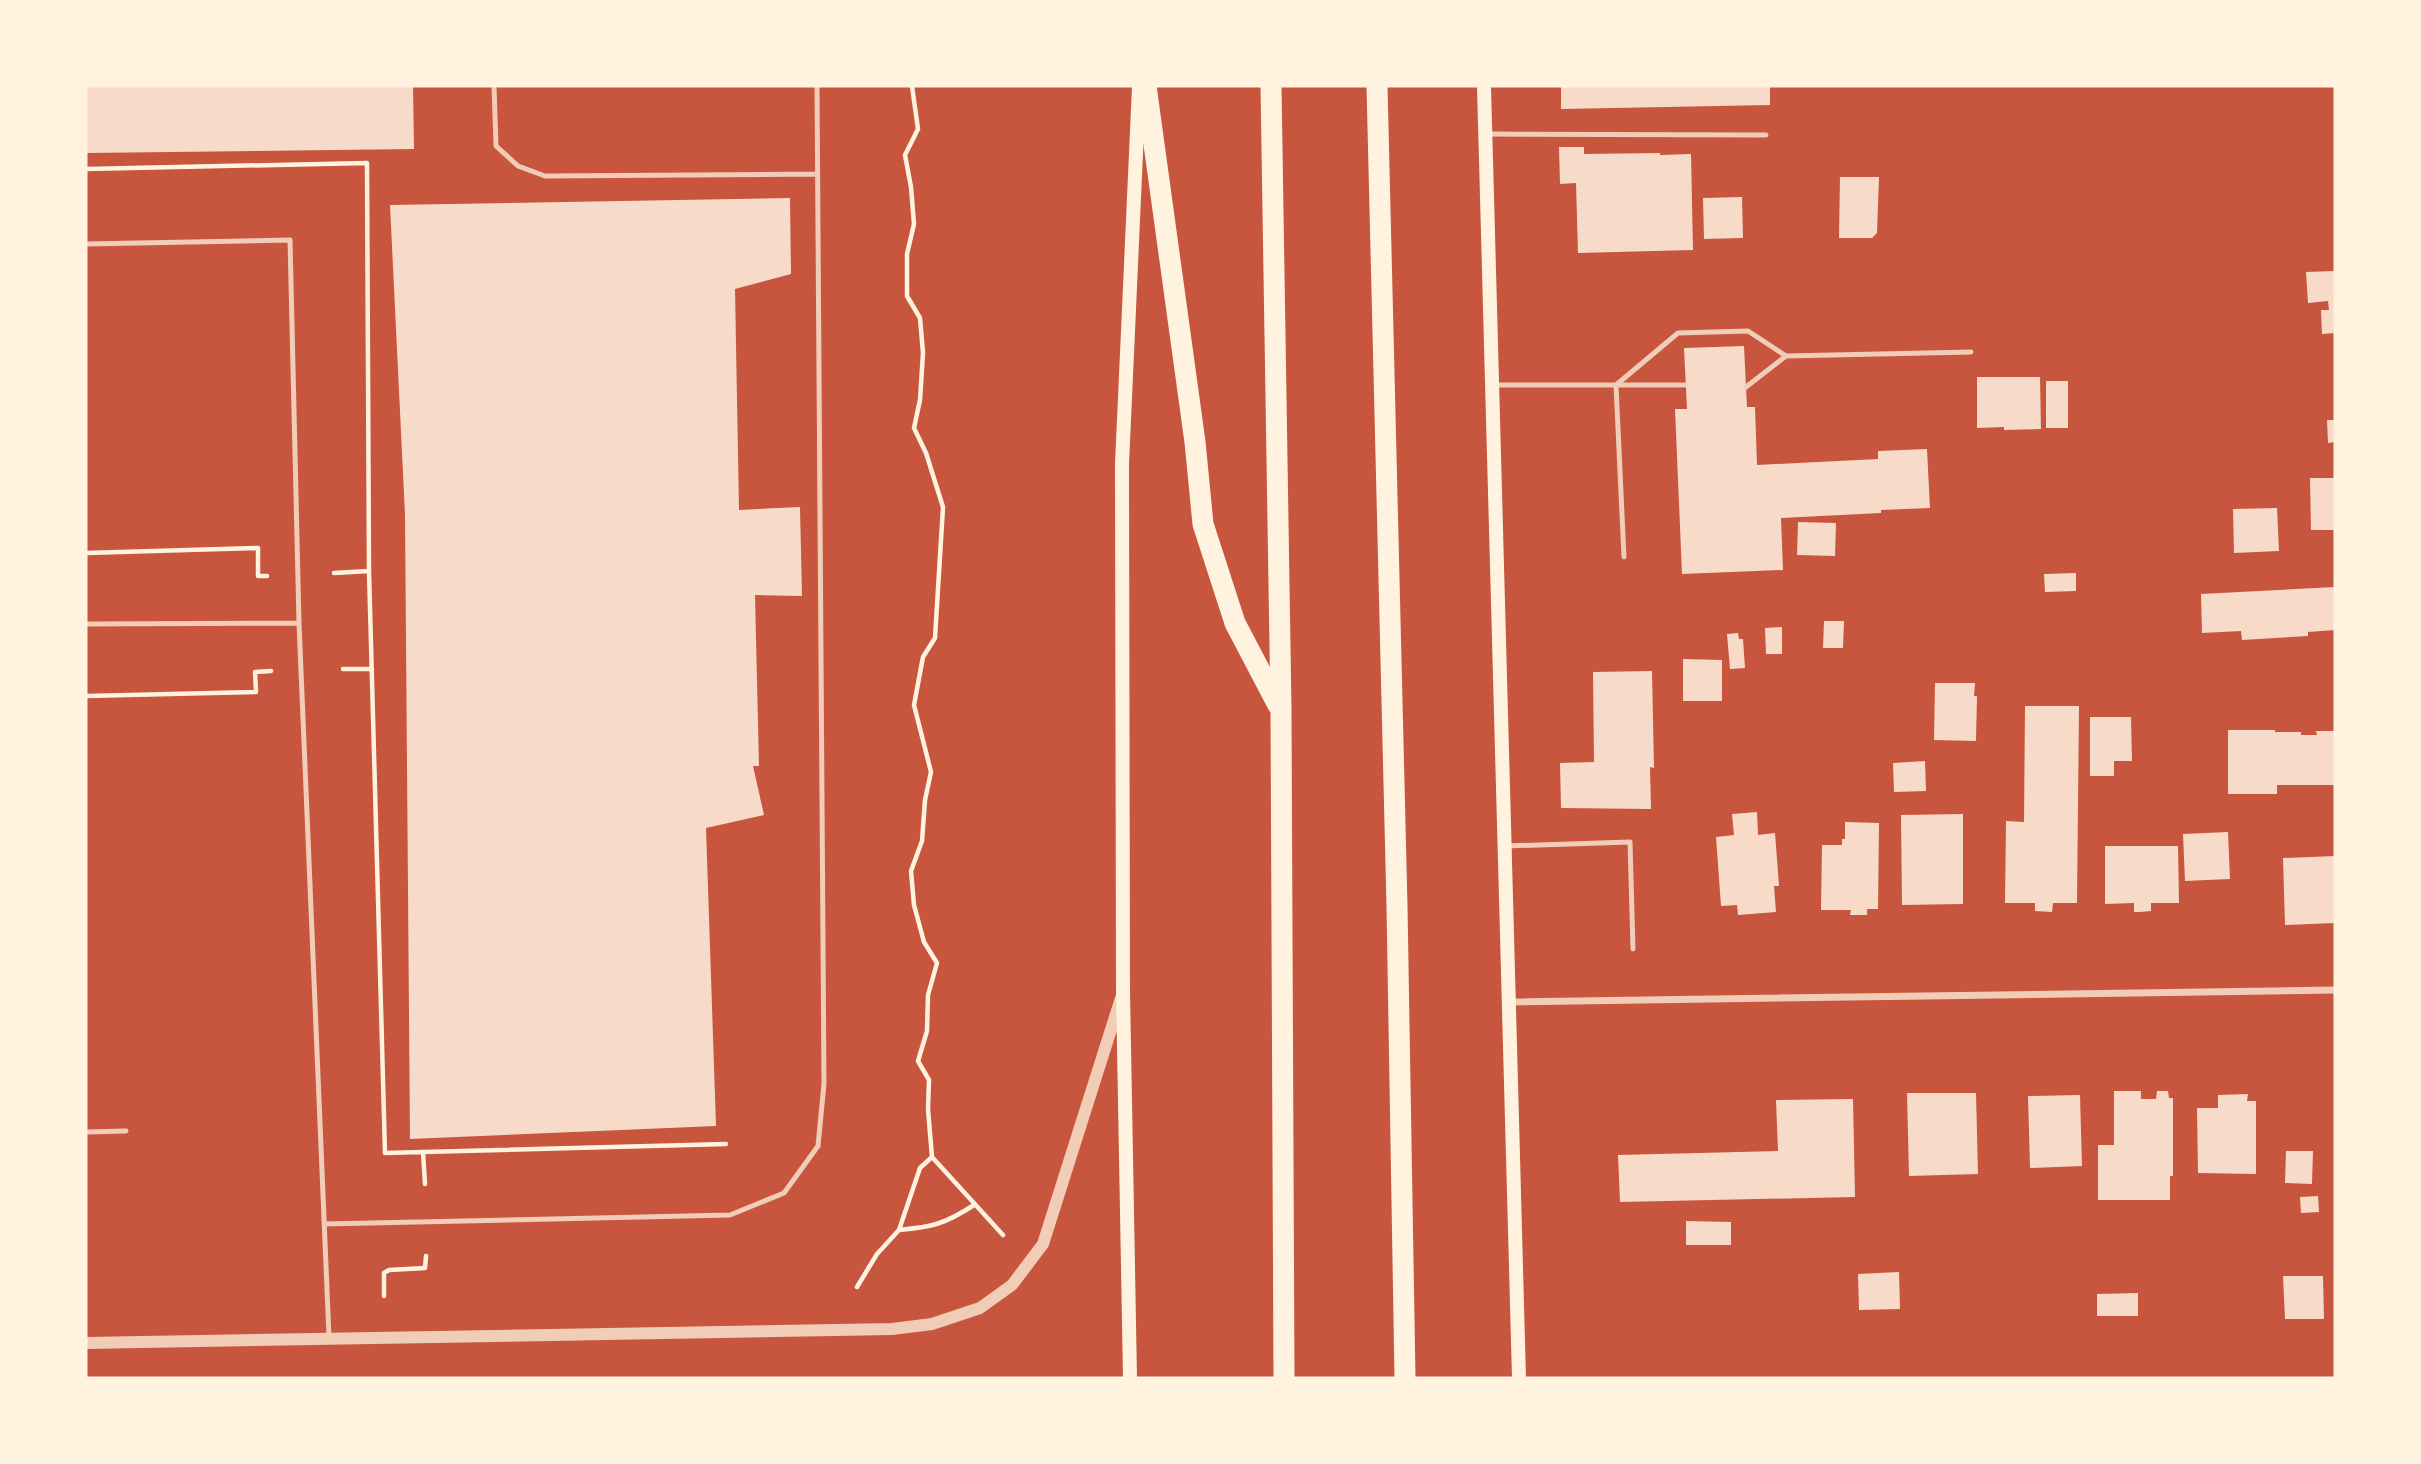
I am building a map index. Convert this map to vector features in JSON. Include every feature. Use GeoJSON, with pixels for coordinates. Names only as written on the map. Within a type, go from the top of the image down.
{"type":"FeatureCollection","features":[{"type":"Feature","properties":{"kind":"highway"},"geometry":{"type":"LineString","coordinates":[[1146,86],[1195,442],[1203,524],[1235,623],[1281,709]]}},
{"type":"Feature","properties":{"kind":"highway"},"geometry":{"type":"LineString","coordinates":[[1271,86],[1281,709],[1284,1378]]}},
{"type":"Feature","properties":{"kind":"highway"},"geometry":{"type":"LineString","coordinates":[[1377,86],[1397,906],[1405,1378]]}},
{"type":"Feature","properties":{"kind":"main road"},"geometry":{"type":"LineString","coordinates":[[1130,1378],[1123,991],[1122,464],[1139,86]]}},
{"type":"Feature","properties":{"kind":"main road"},"geometry":{"type":"LineString","coordinates":[[1484,86],[1519,1378]]}},
{"type":"Feature","properties":{"kind":"street"},"geometry":{"type":"LineString","coordinates":[[1510,1002],[2335,990]]}},
{"type":"Feature","properties":{"kind":"street"},"geometry":{"type":"LineString","coordinates":[[86,1343],[892,1329],[932,1324],[980,1308],[1012,1285],[1044,1244],[1123,991]]}},
{"type":"Feature","properties":{"kind":"lane"},"geometry":{"type":"LineString","coordinates":[[494,86],[496,146],[518,166],[545,176],[817,174]]}},
{"type":"Feature","properties":{"kind":"lane"},"geometry":{"type":"LineString","coordinates":[[324,1224],[730,1215],[784,1193],[818,1146],[824,1070],[817,86]]}},
{"type":"Feature","properties":{"kind":"lane"},"geometry":{"type":"LineString","coordinates":[[1485,134],[1766,135]]}},
{"type":"Feature","properties":{"kind":"lane"},"geometry":{"type":"LineString","coordinates":[[86,244],[290,240],[299,623],[329,1338]]}},
{"type":"Feature","properties":{"kind":"lane"},"geometry":{"type":"LineString","coordinates":[[1616,385],[1678,333],[1748,331],[1786,356],[1971,352]]}},
{"type":"Feature","properties":{"kind":"lane"},"geometry":{"type":"LineString","coordinates":[[1746,387],[1786,356]]}},
{"type":"Feature","properties":{"kind":"lane"},"geometry":{"type":"LineString","coordinates":[[1492,385],[1685,386]]}},
{"type":"Feature","properties":{"kind":"lane"},"geometry":{"type":"LineString","coordinates":[[1616,385],[1624,557]]}},
{"type":"Feature","properties":{"kind":"lane"},"geometry":{"type":"LineString","coordinates":[[86,624],[299,623]]}},
{"type":"Feature","properties":{"kind":"lane"},"geometry":{"type":"LineString","coordinates":[[1505,846],[1630,842],[1633,949]]}},
{"type":"Feature","properties":{"kind":"lane"},"geometry":{"type":"LineString","coordinates":[[86,1132],[127,1131]]}},
{"type":"Feature","properties":{"kind":"path"},"geometry":{"type":"LineString","coordinates":[[912,86],[918,129],[905,155],[914,223],[907,254],[907,296],[920,318],[923,353],[920,400],[914,428],[926,453],[943,507],[936,638],[923,657],[914,705],[931,772],[925,800],[922,841],[911,871],[924,942],[937,963],[928,995],[927,1031],[918,1061],[929,1080],[928,1109],[932,1157],[1003,1235]]}},
{"type":"Feature","properties":{"kind":"path"},"geometry":{"type":"LineString","coordinates":[[86,553],[258,548],[258,576],[267,576]]}},
{"type":"Feature","properties":{"kind":"path"},"geometry":{"type":"LineString","coordinates":[[369,571],[385,1153],[726,1144]]}},
{"type":"Feature","properties":{"kind":"path"},"geometry":{"type":"LineString","coordinates":[[344,669],[372,669]]}},
{"type":"Feature","properties":{"kind":"path"},"geometry":{"type":"LineString","coordinates":[[86,696],[256,692],[256,672],[271,671]]}},
{"type":"Feature","properties":{"kind":"path"},"geometry":{"type":"LineString","coordinates":[[423,1152],[425,1184]]}},
{"type":"Feature","properties":{"kind":"path"},"geometry":{"type":"LineString","coordinates":[[857,1287],[877,1254],[898,1230],[920,1168],[932,1157]]}},
{"type":"Feature","properties":{"kind":"path"},"geometry":{"type":"LineString","coordinates":[[898,1230],[950,1221],[974,1205]]}},
{"type":"Feature","properties":{"kind":"path"},"geometry":{"type":"LineString","coordinates":[[384,1296],[384,1273],[389,1269],[425,1268],[426,1256]]}},
{"type":"Feature","properties":{"kind":"building"},"geometry":{"type":"Polygon","coordinates":[[[86,86],[413,86],[414,149],[86,153],[86,86]]]}},
{"type":"Feature","properties":{"kind":"building"},"geometry":{"type":"Polygon","coordinates":[[[1561,86],[1770,86],[1770,105],[1561,109],[1561,86]]]}},
{"type":"Feature","properties":{"kind":"building"},"geometry":{"type":"Polygon","coordinates":[[[1559,147],[1584,147],[1584,154],[1691,154],[1693,250],[1578,253],[1576,183],[1560,184],[1559,147]]]}},
{"type":"Feature","properties":{"kind":"building"},"geometry":{"type":"Polygon","coordinates":[[[1840,177],[1879,177],[1877,233],[1872,238],[1839,238],[1840,177]]]}},
{"type":"Feature","properties":{"kind":"building"},"geometry":{"type":"Polygon","coordinates":[[[1742,197],[1743,238],[1704,239],[1703,198],[1742,197]]]}},
{"type":"Feature","properties":{"kind":"building"},"geometry":{"type":"Polygon","coordinates":[[[790,198],[791,274],[735,289],[739,510],[800,507],[802,596],[755,595],[759,766],[753,766],[764,815],[706,828],[716,1126],[410,1139],[405,515],[390,205],[790,198]]]}},
{"type":"Feature","properties":{"kind":"building"},"geometry":{"type":"Polygon","coordinates":[[[2335,271],[2335,333],[2322,334],[2321,310],[2329,310],[2328,301],[2308,303],[2306,272],[2335,271]]]}},
{"type":"Feature","properties":{"kind":"building"},"geometry":{"type":"Polygon","coordinates":[[[1744,346],[1747,407],[1755,407],[1757,465],[1878,459],[1878,451],[1927,449],[1930,508],[1781,518],[1783,570],[1682,574],[1675,409],[1687,409],[1684,348],[1744,346]]]}},
{"type":"Feature","properties":{"kind":"building"},"geometry":{"type":"Polygon","coordinates":[[[1977,377],[2040,377],[2041,429],[1977,428],[1977,377]]]}},
{"type":"Feature","properties":{"kind":"building"},"geometry":{"type":"Polygon","coordinates":[[[2046,381],[2068,381],[2068,428],[2046,428],[2046,381]]]}},
{"type":"Feature","properties":{"kind":"building"},"geometry":{"type":"Polygon","coordinates":[[[2327,420],[2335,420],[2335,442],[2328,443],[2327,420]]]}},
{"type":"Feature","properties":{"kind":"building"},"geometry":{"type":"Polygon","coordinates":[[[2310,478],[2335,478],[2335,530],[2311,530],[2310,478]]]}},
{"type":"Feature","properties":{"kind":"building"},"geometry":{"type":"Polygon","coordinates":[[[2277,508],[2279,551],[2234,553],[2233,509],[2277,508]]]}},
{"type":"Feature","properties":{"kind":"building"},"geometry":{"type":"Polygon","coordinates":[[[1798,522],[1836,523],[1835,556],[1797,555],[1798,522]]]}},
{"type":"Feature","properties":{"kind":"building"},"geometry":{"type":"Polygon","coordinates":[[[2076,573],[2076,591],[2045,592],[2044,574],[2076,573]]]}},
{"type":"Feature","properties":{"kind":"building"},"geometry":{"type":"Polygon","coordinates":[[[2335,587],[2335,630],[2308,632],[2308,636],[2242,640],[2241,631],[2202,633],[2201,594],[2335,587]]]}},
{"type":"Feature","properties":{"kind":"building"},"geometry":{"type":"Polygon","coordinates":[[[1824,621],[1844,621],[1843,648],[1823,648],[1824,621]]]}},
{"type":"Feature","properties":{"kind":"building"},"geometry":{"type":"Polygon","coordinates":[[[1782,627],[1782,654],[1766,654],[1765,628],[1782,627]]]}},
{"type":"Feature","properties":{"kind":"building"},"geometry":{"type":"Polygon","coordinates":[[[1738,633],[1739,639],[1743,639],[1745,668],[1730,669],[1727,634],[1738,633]]]}},
{"type":"Feature","properties":{"kind":"building"},"geometry":{"type":"Polygon","coordinates":[[[1683,659],[1722,660],[1722,701],[1683,701],[1683,659]]]}},
{"type":"Feature","properties":{"kind":"building"},"geometry":{"type":"Polygon","coordinates":[[[1652,671],[1654,768],[1650,767],[1651,809],[1561,808],[1560,763],[1594,762],[1593,672],[1652,671]]]}},
{"type":"Feature","properties":{"kind":"building"},"geometry":{"type":"Polygon","coordinates":[[[1935,683],[1975,683],[1976,741],[1934,740],[1935,683]]]}},
{"type":"Feature","properties":{"kind":"building"},"geometry":{"type":"Polygon","coordinates":[[[2025,706],[2079,706],[2077,903],[2053,903],[2052,912],[2035,911],[2035,903],[2005,903],[2006,821],[2024,822],[2025,706]]]}},
{"type":"Feature","properties":{"kind":"building"},"geometry":{"type":"Polygon","coordinates":[[[2090,717],[2131,717],[2132,761],[2114,761],[2114,776],[2090,776],[2090,717]]]}},
{"type":"Feature","properties":{"kind":"building"},"geometry":{"type":"Polygon","coordinates":[[[2228,730],[2275,730],[2301,732],[2301,735],[2317,735],[2316,731],[2335,731],[2335,785],[2277,785],[2277,794],[2228,794],[2228,730]]]}},
{"type":"Feature","properties":{"kind":"building"},"geometry":{"type":"Polygon","coordinates":[[[1925,761],[1926,791],[1894,792],[1893,763],[1925,761]]]}},
{"type":"Feature","properties":{"kind":"building"},"geometry":{"type":"Polygon","coordinates":[[[1757,812],[1758,835],[1775,833],[1779,886],[1774,886],[1776,912],[1738,915],[1737,905],[1721,906],[1716,837],[1734,835],[1732,814],[1757,812]]]}},
{"type":"Feature","properties":{"kind":"building"},"geometry":{"type":"Polygon","coordinates":[[[1963,814],[1963,904],[1902,905],[1901,815],[1963,814]]]}},
{"type":"Feature","properties":{"kind":"building"},"geometry":{"type":"Polygon","coordinates":[[[1845,822],[1879,823],[1878,909],[1867,909],[1867,915],[1850,915],[1851,910],[1821,910],[1822,845],[1842,845],[1842,839],[1845,839],[1845,822]]]}},
{"type":"Feature","properties":{"kind":"building"},"geometry":{"type":"Polygon","coordinates":[[[2228,832],[2230,879],[2185,881],[2183,834],[2228,832]]]}},
{"type":"Feature","properties":{"kind":"building"},"geometry":{"type":"Polygon","coordinates":[[[2105,846],[2178,846],[2179,903],[2151,903],[2151,911],[2140,912],[2134,912],[2134,903],[2105,904],[2105,846]]]}},
{"type":"Feature","properties":{"kind":"building"},"geometry":{"type":"Polygon","coordinates":[[[2335,856],[2335,923],[2285,925],[2283,858],[2335,856]]]}},
{"type":"Feature","properties":{"kind":"building"},"geometry":{"type":"Polygon","coordinates":[[[2114,1091],[2141,1091],[2141,1099],[2156,1099],[2157,1091],[2168,1091],[2169,1098],[2173,1098],[2173,1176],[2170,1176],[2170,1200],[2098,1200],[2098,1145],[2114,1145],[2114,1091]]]}},
{"type":"Feature","properties":{"kind":"building"},"geometry":{"type":"Polygon","coordinates":[[[1907,1093],[1976,1093],[1978,1174],[1909,1176],[1907,1093]]]}},
{"type":"Feature","properties":{"kind":"building"},"geometry":{"type":"Polygon","coordinates":[[[2248,1094],[2247,1101],[2256,1101],[2256,1174],[2198,1173],[2197,1108],[2218,1108],[2218,1095],[2248,1094]]]}},
{"type":"Feature","properties":{"kind":"building"},"geometry":{"type":"Polygon","coordinates":[[[2080,1095],[2082,1166],[2030,1168],[2028,1096],[2080,1095]]]}},
{"type":"Feature","properties":{"kind":"building"},"geometry":{"type":"Polygon","coordinates":[[[1853,1099],[1855,1197],[1620,1202],[1618,1155],[1778,1151],[1776,1100],[1853,1099]]]}},
{"type":"Feature","properties":{"kind":"building"},"geometry":{"type":"Polygon","coordinates":[[[2286,1151],[2313,1151],[2312,1184],[2285,1183],[2286,1151]]]}},
{"type":"Feature","properties":{"kind":"building"},"geometry":{"type":"Polygon","coordinates":[[[2318,1196],[2319,1212],[2301,1213],[2300,1197],[2318,1196]]]}},
{"type":"Feature","properties":{"kind":"building"},"geometry":{"type":"Polygon","coordinates":[[[1686,1221],[1731,1222],[1731,1245],[1686,1245],[1686,1221]]]}},
{"type":"Feature","properties":{"kind":"building"},"geometry":{"type":"Polygon","coordinates":[[[1899,1272],[1900,1309],[1859,1310],[1858,1274],[1899,1272]]]}},
{"type":"Feature","properties":{"kind":"building"},"geometry":{"type":"Polygon","coordinates":[[[2283,1276],[2323,1276],[2324,1319],[2285,1319],[2283,1276]]]}},
{"type":"Feature","properties":{"kind":"building"},"geometry":{"type":"Polygon","coordinates":[[[2138,1293],[2138,1316],[2097,1316],[2097,1294],[2138,1293]]]}}]}
